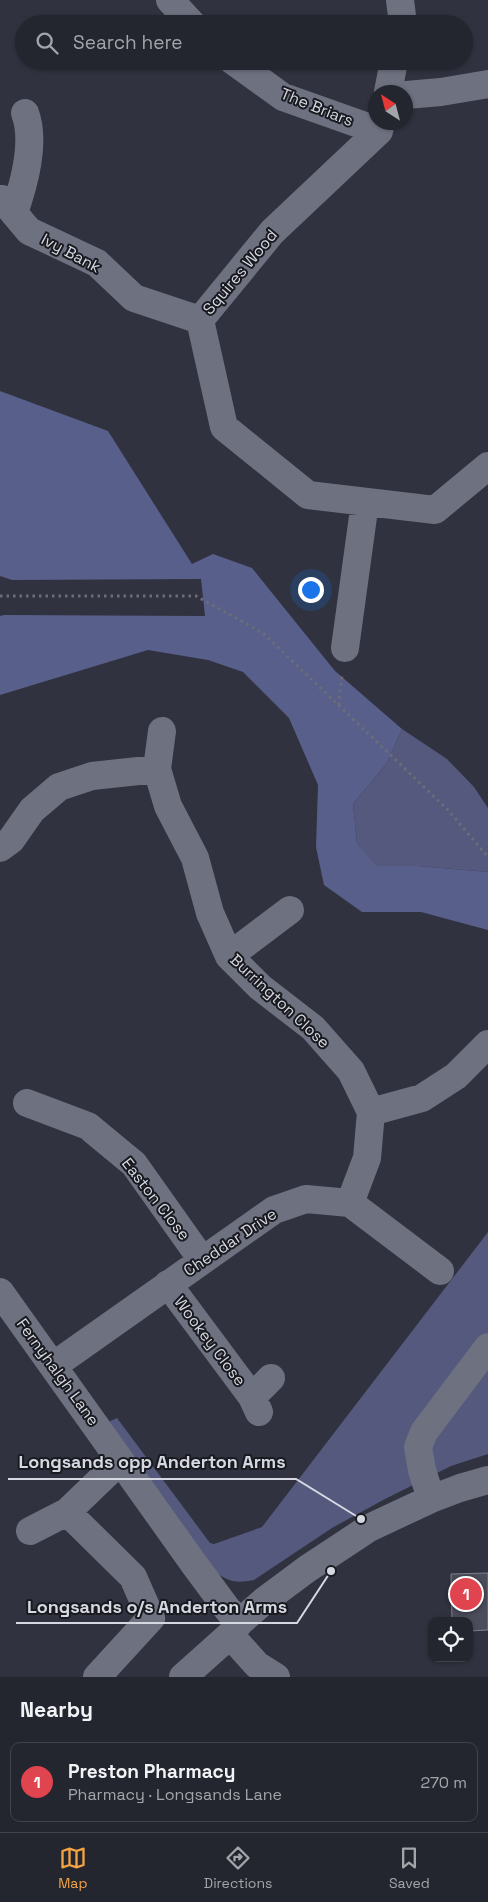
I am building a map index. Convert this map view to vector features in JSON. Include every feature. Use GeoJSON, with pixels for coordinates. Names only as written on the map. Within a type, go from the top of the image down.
{"type":"FeatureCollection","features":[{"type":"Feature","properties":{"kind":"street"},"geometry":{"type":"LineString","coordinates":[[170,0],[184,15]]}},
{"type":"Feature","properties":{"kind":"street"},"geometry":{"type":"LineString","coordinates":[[400,0],[401,15]]}},
{"type":"Feature","properties":{"kind":"street","name":"The Briars"},"geometry":{"type":"LineString","coordinates":[[246,70],[284,97],[368,123]]}},
{"type":"Feature","properties":{"kind":"street"},"geometry":{"type":"LineString","coordinates":[[389,85],[392,70]]}},
{"type":"Feature","properties":{"kind":"street"},"geometry":{"type":"LineString","coordinates":[[413,94],[488,84]]}},
{"type":"Feature","properties":{"kind":"street","name":"Ivy Bank"},"geometry":{"type":"LineString","coordinates":[[25,113],[30,126],[26,174],[8,206],[29,231],[97,263],[134,298],[200,320]]}},
{"type":"Feature","properties":{"kind":"street","name":"Squires Wood"},"geometry":{"type":"LineString","coordinates":[[377,130],[272,232],[200,320],[224,426],[308,495],[434,510],[488,466]]}},
{"type":"Feature","properties":{"kind":"street"},"geometry":{"type":"LineString","coordinates":[[345,648],[365,502]]}},
{"type":"Feature","properties":{"kind":"street","name":"Burrington Close"},"geometry":{"type":"LineString","coordinates":[[162,732],[157,769],[168,806],[195,858],[210,914],[229,956],[260,986],[313,1028],[351,1071],[371,1112]]}},
{"type":"Feature","properties":{"kind":"street"},"geometry":{"type":"LineString","coordinates":[[0,848],[11,840],[32,810],[59,787],[92,776],[157,769]]}},
{"type":"Feature","properties":{"kind":"street"},"geometry":{"type":"LineString","coordinates":[[229,956],[290,910]]}},
{"type":"Feature","properties":{"kind":"street"},"geometry":{"type":"LineString","coordinates":[[440,1272],[350,1203],[367,1158],[371,1112],[422,1098],[456,1076],[488,1044]]}},
{"type":"Feature","properties":{"kind":"street","name":"Easton Close"},"geometry":{"type":"LineString","coordinates":[[26,1103],[88,1126],[134,1164],[202,1260]]}},
{"type":"Feature","properties":{"kind":"street","name":"Cheddar Drive"},"geometry":{"type":"LineString","coordinates":[[53,1366],[274,1210],[306,1199],[350,1203]]}},
{"type":"Feature","properties":{"kind":"street","name":"Wookey Close"},"geometry":{"type":"LineString","coordinates":[[168,1284],[256,1406],[271,1378]]}},
{"type":"Feature","properties":{"kind":"street","name":"Fernyhalgh Lane"},"geometry":{"type":"LineString","coordinates":[[0,1292],[228,1610],[235,1628],[257,1665],[276,1677]]}},
{"type":"Feature","properties":{"kind":"street"},"geometry":{"type":"LineString","coordinates":[[431,1499],[422,1470],[418,1447],[424,1432],[488,1347]]}},
{"type":"Feature","properties":{"kind":"street"},"geometry":{"type":"LineString","coordinates":[[30,1531],[67,1512],[120,1461]]}},
{"type":"Feature","properties":{"kind":"street"},"geometry":{"type":"LineString","coordinates":[[183,1677],[235,1628],[307,1569],[369,1528],[431,1499],[488,1480]]}},
{"type":"Feature","properties":{"kind":"street"},"geometry":{"type":"LineString","coordinates":[[67,1512],[132,1577],[151,1618],[97,1677]]}},
{"type":"Feature","properties":{"kind":"path"},"geometry":{"type":"LineString","coordinates":[[0,596],[196,596],[263,633],[448,809],[488,857]]}},
{"type":"Feature","properties":{"kind":"path"},"geometry":{"type":"LineString","coordinates":[[339,705],[345,648]]}},
{"type":"Feature","properties":{"kind":"shaded area"},"geometry":{"type":"Polygon","coordinates":[[[0,391],[108,431],[192,564],[213,554],[252,568],[335,671],[402,729],[387,763],[353,804],[357,843],[376,866],[418,866],[488,872],[488,930],[421,912],[362,912],[324,885],[316,847],[318,785],[289,718],[243,672],[208,660],[148,650],[0,695],[0,616],[205,616],[201,579],[12,580],[0,576],[0,391]]]}},
{"type":"Feature","properties":{"kind":"shaded area"},"geometry":{"type":"Polygon","coordinates":[[[402,729],[447,759],[474,787],[488,808],[488,872],[418,866],[375,866],[357,843],[353,804],[387,763],[402,729]]]}},
{"type":"Feature","properties":{"kind":"shaded area"},"geometry":{"type":"Polygon","coordinates":[[[488,1232],[488,1454],[451,1466],[385,1499],[332,1528],[254,1580],[241,1582],[231,1580],[211,1569],[106,1423],[117,1418],[210,1543],[214,1544],[262,1527],[488,1232]]]}},
{"type":"Feature","properties":{"kind":"building"},"geometry":{"type":"Polygon","coordinates":[[[488,1573],[488,1630],[473,1631],[473,1617],[452,1617],[451,1574],[488,1573]]]}},
{"type":"Feature","properties":{"kind":"place","name":"Longsands opp Anderton Arms"},"geometry":{"type":"Point","coordinates":[361,1519]}},
{"type":"Feature","properties":{"kind":"place","name":"Longsands o/s Anderton Arms"},"geometry":{"type":"Point","coordinates":[331,1571]}},
{"type":"Feature","properties":{"kind":"place","name":"Preston Pharmacy"},"geometry":{"type":"Point","coordinates":[466,1594]}}]}
